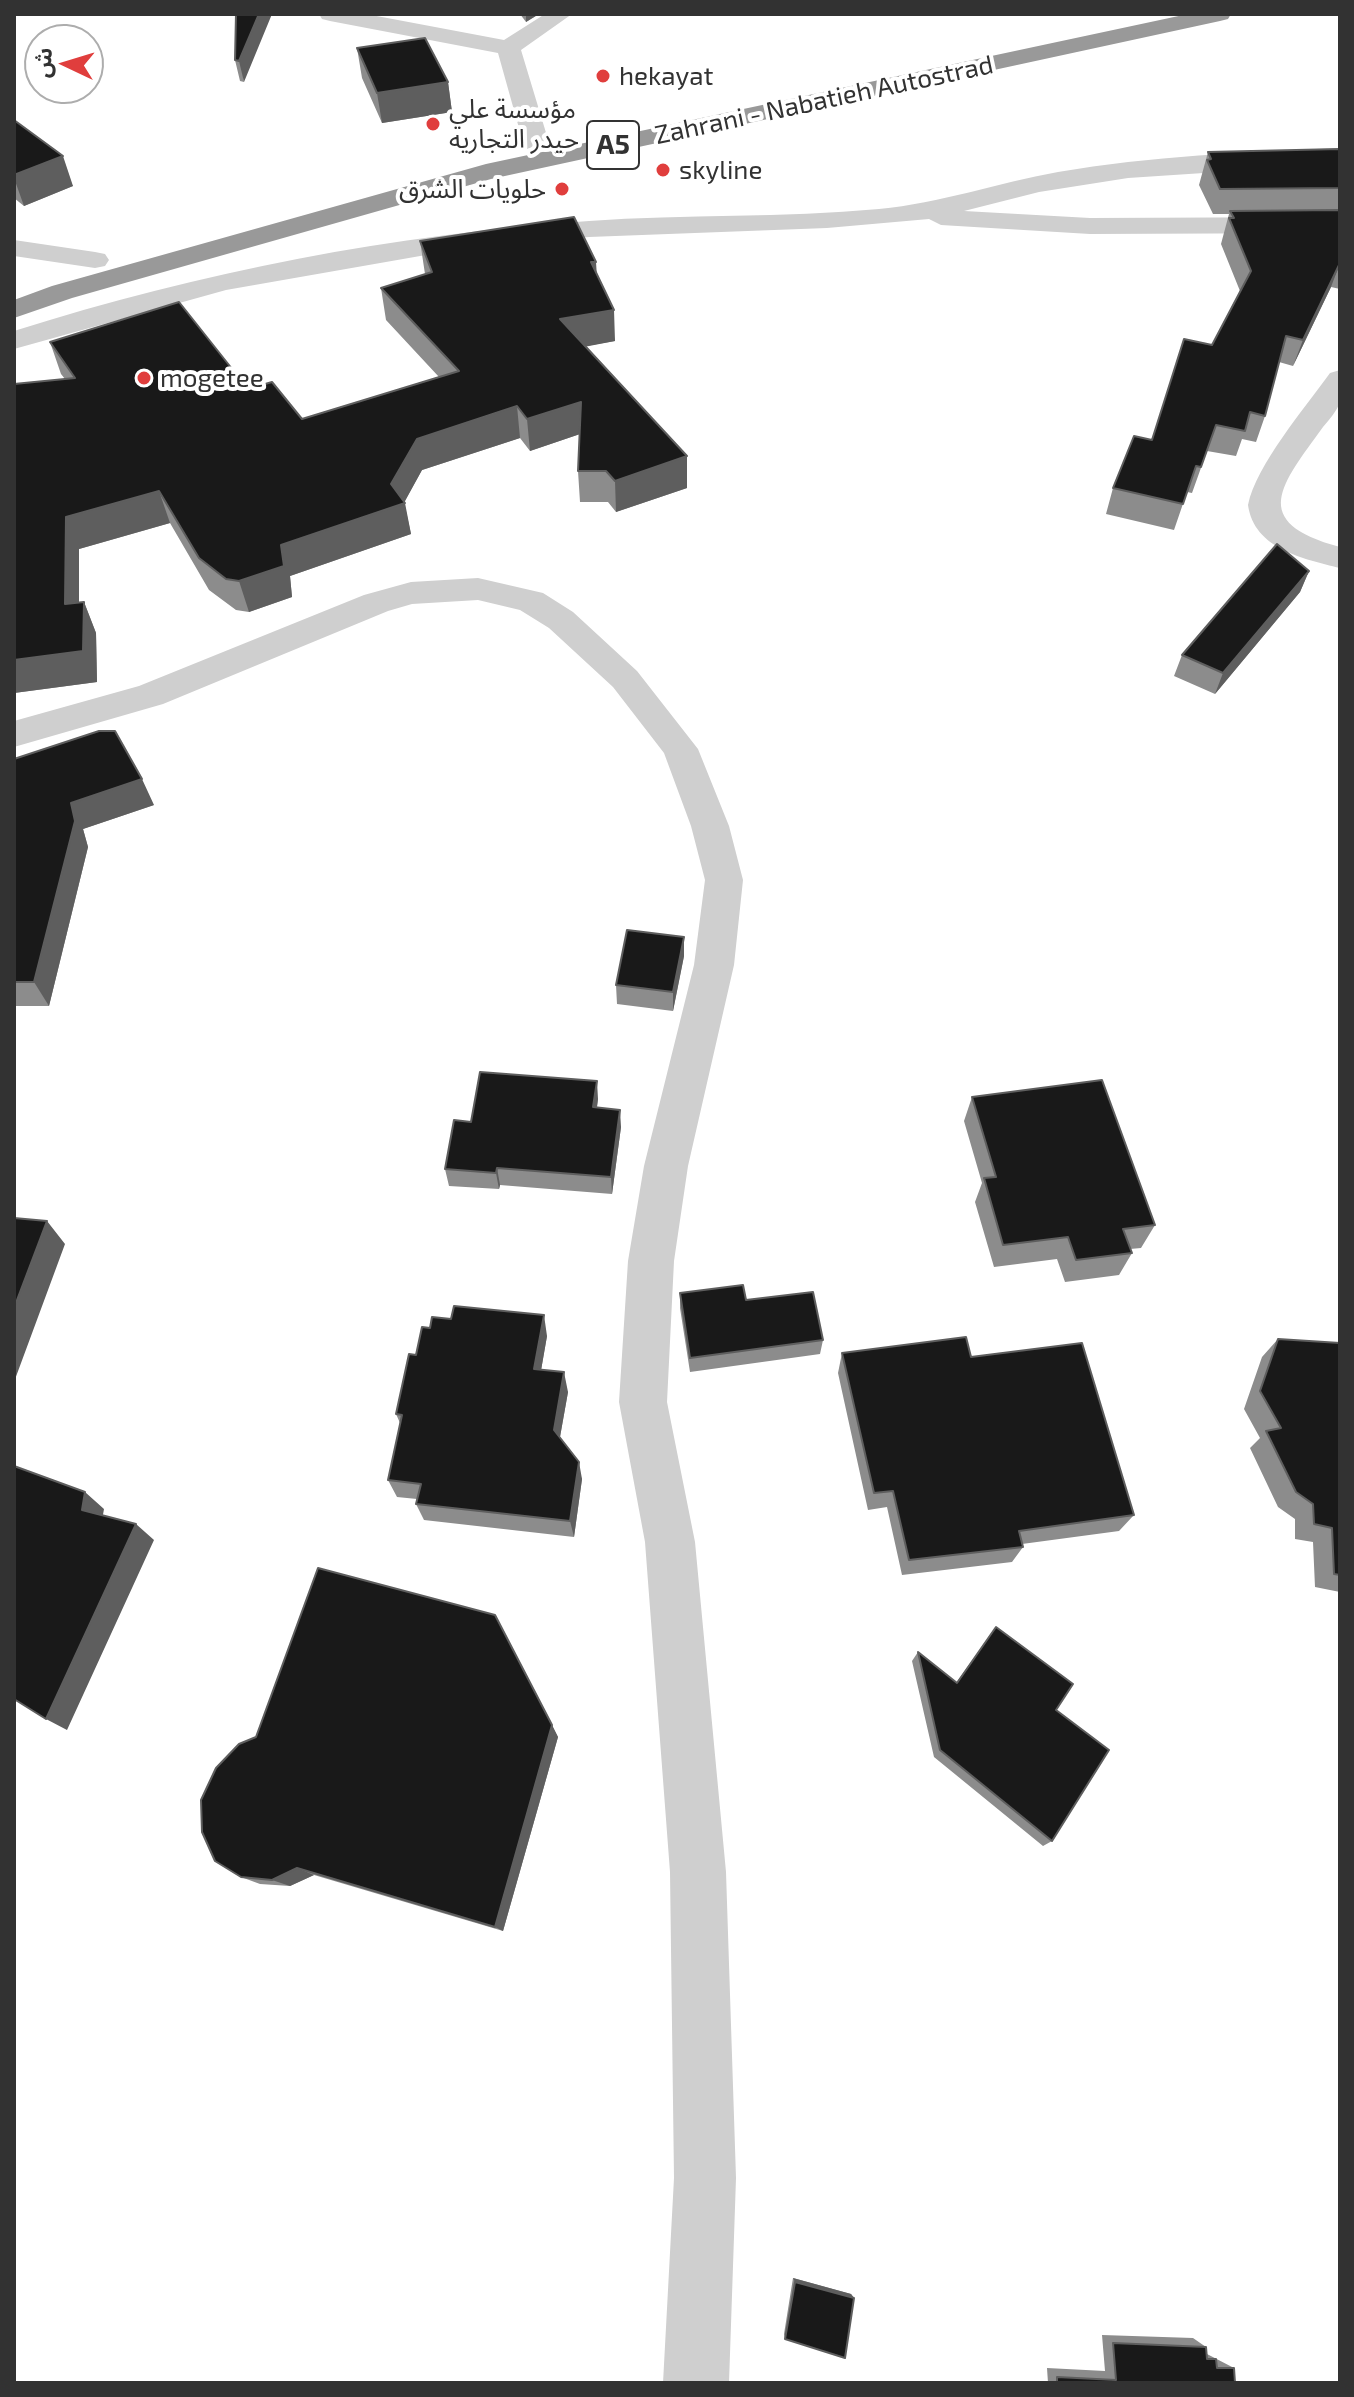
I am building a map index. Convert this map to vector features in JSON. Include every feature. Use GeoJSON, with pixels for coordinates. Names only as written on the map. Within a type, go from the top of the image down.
{"type":"FeatureCollection","features":[{"type":"Feature","properties":{"kind":"highway","name":"Zahrani - Nabatieh Autostrad"},"geometry":{"type":"LineString","coordinates":[[14,288],[95,260],[379,180],[1123,14]]}},
{"type":"Feature","properties":{"kind":"highway","name":"Zahrani - Nabatieh Autostrad"},"geometry":{"type":"LineString","coordinates":[[14,310],[62,292],[486,172],[1220,14]]}},
{"type":"Feature","properties":{"kind":"street"},"geometry":{"type":"LineString","coordinates":[[330,14],[508,48],[561,14]]}},
{"type":"Feature","properties":{"kind":"street"},"geometry":{"type":"LineString","coordinates":[[508,48],[537,146]]}},
{"type":"Feature","properties":{"kind":"street"},"geometry":{"type":"LineString","coordinates":[[911,214],[1005,191],[1131,168],[1340,156]]}},
{"type":"Feature","properties":{"kind":"street"},"geometry":{"type":"LineString","coordinates":[[14,340],[207,284],[393,249],[589,229],[911,214],[992,223],[1061,225],[1340,225]]}},
{"type":"Feature","properties":{"kind":"street"},"geometry":{"type":"LineString","coordinates":[[14,248],[95,260]]}},
{"type":"Feature","properties":{"kind":"street"},"geometry":{"type":"LineString","coordinates":[[1340,379],[1331,400],[1277,471],[1266,490],[1264,505],[1266,517],[1288,540],[1340,558]]}},
{"type":"Feature","properties":{"kind":"street"},"geometry":{"type":"LineString","coordinates":[[14,734],[151,695],[376,603],[411,593],[478,589],[531,601],[561,620],[625,679],[680,749],[710,826],[724,880],[714,965],[666,1166],[651,1261],[643,1402],[670,1542],[698,1872],[705,2178],[696,2383]]}},
{"type":"Feature","properties":{"kind":"building"},"geometry":{"type":"Polygon","coordinates":[[[236,14],[259,14],[239,61],[235,60],[236,14]]]}},
{"type":"Feature","properties":{"kind":"building"},"geometry":{"type":"Polygon","coordinates":[[[425,38],[448,82],[377,93],[357,48],[425,38]]]}},
{"type":"Feature","properties":{"kind":"building"},"geometry":{"type":"Polygon","coordinates":[[[14,120],[63,156],[14,175],[14,120]]]}},
{"type":"Feature","properties":{"kind":"building"},"geometry":{"type":"Polygon","coordinates":[[[1340,149],[1340,188],[1220,189],[1207,160],[1211,159],[1208,152],[1340,149]]]}},
{"type":"Feature","properties":{"kind":"building"},"geometry":{"type":"Polygon","coordinates":[[[1340,210],[1340,263],[1303,340],[1286,336],[1265,416],[1250,412],[1245,431],[1216,425],[1201,467],[1196,466],[1183,504],[1113,488],[1134,436],[1152,440],[1184,339],[1212,345],[1251,271],[1229,218],[1234,218],[1230,211],[1340,210]]]}},
{"type":"Feature","properties":{"kind":"building"},"geometry":{"type":"Polygon","coordinates":[[[574,217],[596,262],[591,262],[614,310],[560,319],[687,456],[615,481],[606,471],[578,471],[581,402],[527,419],[517,406],[417,439],[391,484],[405,503],[281,545],[284,566],[239,581],[226,579],[199,558],[159,491],[66,517],[65,604],[84,602],[83,651],[14,660],[14,384],[75,378],[50,342],[179,302],[248,389],[272,382],[302,419],[459,371],[381,288],[432,272],[420,241],[574,217]]]}},
{"type":"Feature","properties":{"kind":"building"},"geometry":{"type":"Polygon","coordinates":[[[1277,544],[1309,571],[1223,673],[1182,655],[1277,544]]]}},
{"type":"Feature","properties":{"kind":"building"},"geometry":{"type":"Polygon","coordinates":[[[99,731],[115,731],[142,779],[71,803],[75,821],[34,982],[14,982],[14,759],[99,731]]]}},
{"type":"Feature","properties":{"kind":"building"},"geometry":{"type":"Polygon","coordinates":[[[627,930],[684,937],[673,992],[616,985],[627,930]]]}},
{"type":"Feature","properties":{"kind":"building"},"geometry":{"type":"Polygon","coordinates":[[[480,1072],[597,1081],[593,1107],[620,1110],[611,1177],[497,1168],[496,1173],[445,1169],[454,1120],[471,1122],[480,1072]]]}},
{"type":"Feature","properties":{"kind":"building"},"geometry":{"type":"Polygon","coordinates":[[[1102,1080],[1155,1225],[1123,1229],[1132,1253],[1076,1260],[1068,1237],[1003,1245],[984,1178],[996,1177],[972,1097],[1102,1080]]]}},
{"type":"Feature","properties":{"kind":"building"},"geometry":{"type":"Polygon","coordinates":[[[14,1218],[47,1221],[14,1308],[14,1218]]]}},
{"type":"Feature","properties":{"kind":"building"},"geometry":{"type":"Polygon","coordinates":[[[743,1285],[746,1300],[813,1292],[823,1340],[690,1358],[680,1293],[743,1285]]]}},
{"type":"Feature","properties":{"kind":"building"},"geometry":{"type":"Polygon","coordinates":[[[454,1306],[544,1315],[534,1369],[564,1372],[554,1430],[579,1462],[570,1521],[416,1504],[421,1484],[388,1480],[402,1415],[396,1414],[409,1354],[416,1355],[422,1327],[430,1328],[432,1317],[451,1319],[454,1306]]]}},
{"type":"Feature","properties":{"kind":"building"},"geometry":{"type":"Polygon","coordinates":[[[966,1337],[971,1357],[1082,1343],[1134,1515],[1019,1531],[1023,1547],[909,1560],[893,1491],[874,1493],[842,1353],[966,1337]]]}},
{"type":"Feature","properties":{"kind":"building"},"geometry":{"type":"Polygon","coordinates":[[[1278,1339],[1340,1343],[1340,1575],[1334,1574],[1332,1528],[1314,1524],[1313,1504],[1296,1492],[1266,1431],[1281,1428],[1260,1391],[1278,1339]]]}},
{"type":"Feature","properties":{"kind":"building"},"geometry":{"type":"Polygon","coordinates":[[[14,1466],[85,1492],[82,1510],[136,1524],[46,1719],[14,1699],[14,1466]]]}},
{"type":"Feature","properties":{"kind":"building"},"geometry":{"type":"Polygon","coordinates":[[[318,1568],[495,1615],[552,1725],[495,1927],[297,1868],[272,1880],[241,1877],[215,1861],[202,1832],[201,1800],[216,1768],[239,1744],[256,1737],[318,1568]]]}},
{"type":"Feature","properties":{"kind":"building"},"geometry":{"type":"Polygon","coordinates":[[[996,1627],[1073,1684],[1056,1710],[1109,1750],[1052,1841],[940,1750],[918,1652],[957,1683],[996,1627]]]}},
{"type":"Feature","properties":{"kind":"building"},"geometry":{"type":"Polygon","coordinates":[[[795,2282],[854,2298],[845,2358],[785,2339],[795,2282]]]}},
{"type":"Feature","properties":{"kind":"building"},"geometry":{"type":"Polygon","coordinates":[[[1113,2343],[1206,2347],[1207,2359],[1216,2359],[1217,2368],[1234,2368],[1235,2383],[1057,2383],[1057,2377],[1116,2380],[1113,2343]]]}},
{"type":"Feature","properties":{"kind":"place","name":"hekayat"},"geometry":{"type":"Point","coordinates":[603,76]}},
{"type":"Feature","properties":{"kind":"place","name":"مؤسسة علي حيدر التجاريه"},"geometry":{"type":"Point","coordinates":[433,124]}},
{"type":"Feature","properties":{"kind":"place","name":"skyline"},"geometry":{"type":"Point","coordinates":[663,170]}},
{"type":"Feature","properties":{"kind":"place","name":"حلويات الشرق"},"geometry":{"type":"Point","coordinates":[562,189]}},
{"type":"Feature","properties":{"kind":"place","name":"mogetee"},"geometry":{"type":"Point","coordinates":[144,378]}}]}
